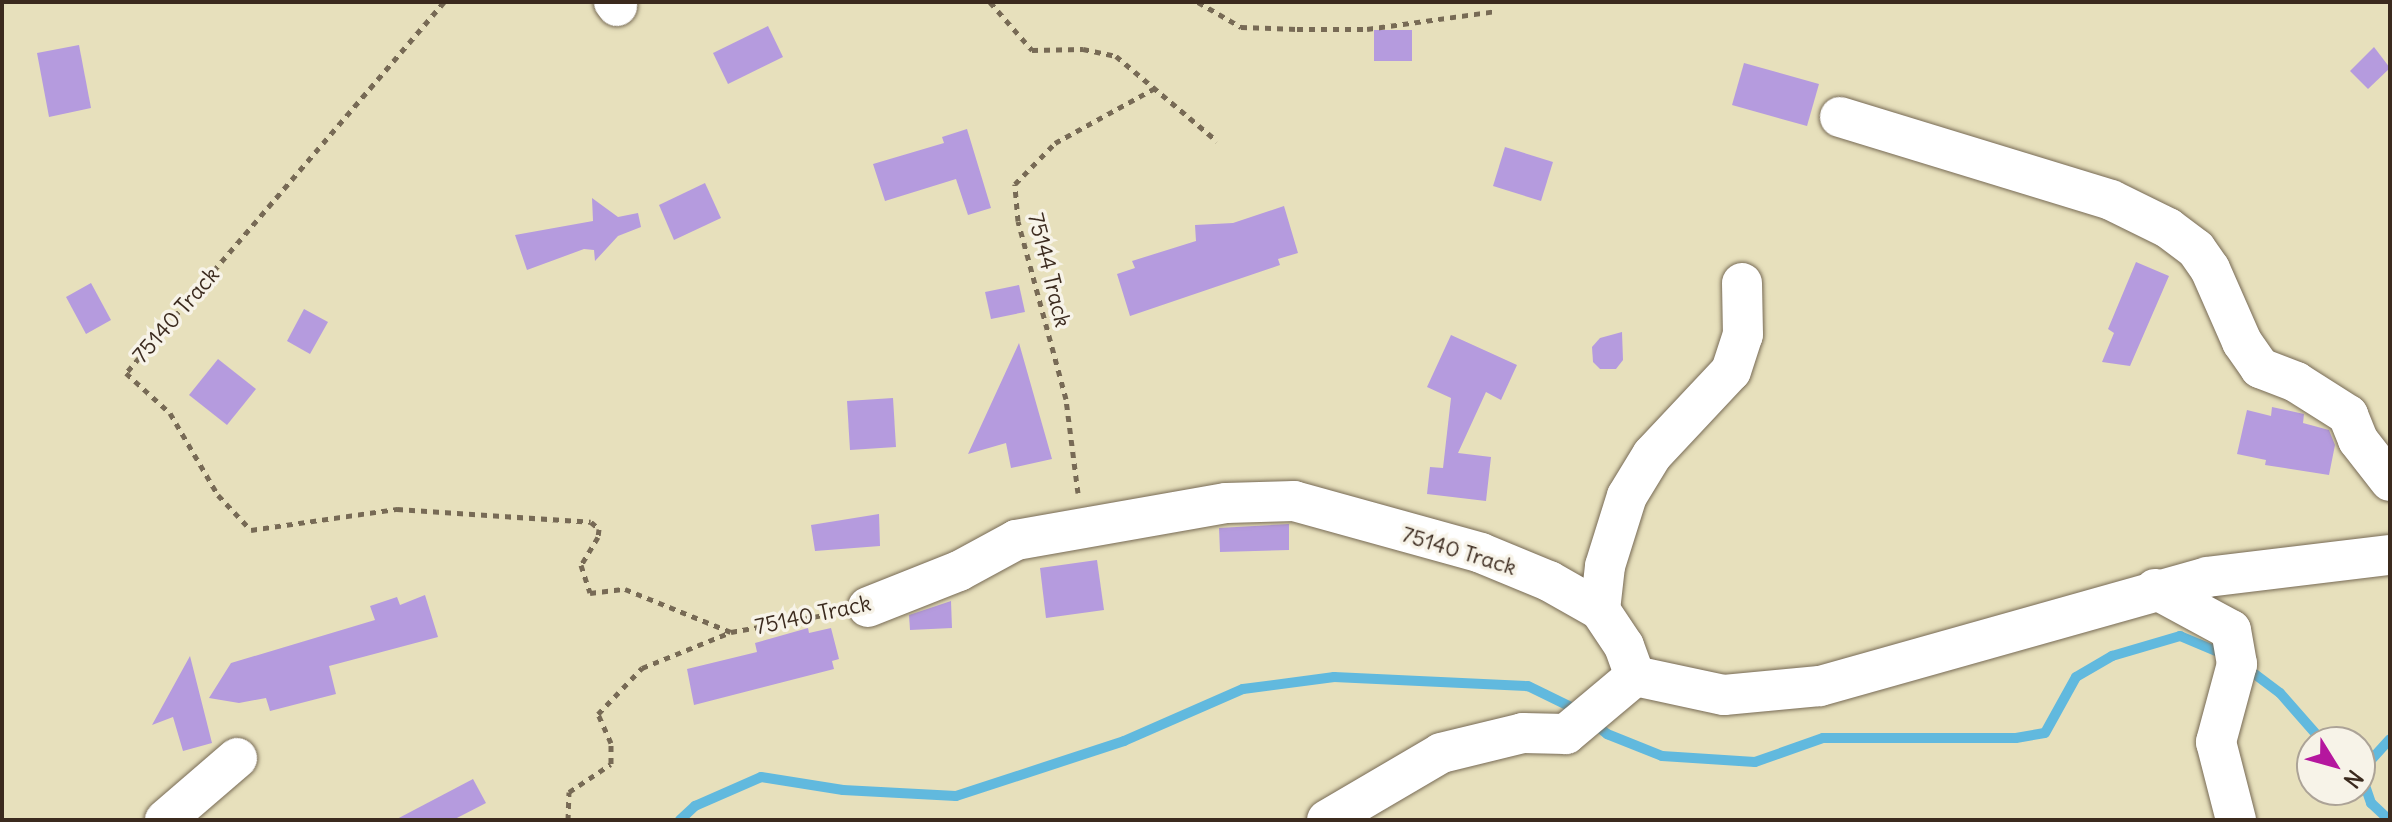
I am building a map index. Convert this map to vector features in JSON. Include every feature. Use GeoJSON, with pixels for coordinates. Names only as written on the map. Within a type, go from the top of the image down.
{"type":"FeatureCollection","features":[{"type":"Feature","properties":{"kind":"street"},"geometry":{"type":"LineString","coordinates":[[1840,117],[2111,200],[2168,228],[2196,249],[2210,269],[2242,342],[2260,368],[2296,382],[2348,415],[2358,440],[2390,481]]}},
{"type":"Feature","properties":{"kind":"street"},"geometry":{"type":"LineString","coordinates":[[1600,610],[1605,566],[1627,496],[1652,455],[1731,371],[1743,335],[1742,283]]}},
{"type":"Feature","properties":{"kind":"street","name":"75140 Track"},"geometry":{"type":"LineString","coordinates":[[868,607],[959,571],[1016,540],[1078,533],[1226,503],[1294,501],[1481,553],[1549,581],[1600,610],[1624,646],[1635,676]]}},
{"type":"Feature","properties":{"kind":"street"},"geometry":{"type":"LineString","coordinates":[[1327,820],[1441,753],[1523,733],[1566,734],[1635,676],[1724,695],[1820,686],[1969,647],[2155,589],[2292,564],[2390,555]]}},
{"type":"Feature","properties":{"kind":"street"},"geometry":{"type":"LineString","coordinates":[[2155,589],[2231,630],[2237,664],[2216,742],[2236,820]]}},
{"type":"Feature","properties":{"kind":"street"},"geometry":{"type":"LineString","coordinates":[[165,820],[237,758]]}},
{"type":"Feature","properties":{"kind":"path","name":"75140 Track"},"geometry":{"type":"LineString","coordinates":[[444,2],[126,373],[170,413],[218,495],[251,530],[397,509],[591,522],[599,529],[598,537],[581,565],[590,593],[625,589],[731,632],[868,607]]}},
{"type":"Feature","properties":{"kind":"path"},"geometry":{"type":"LineString","coordinates":[[990,2],[1032,50],[1083,49],[1116,56],[1217,141]]}},
{"type":"Feature","properties":{"kind":"path"},"geometry":{"type":"LineString","coordinates":[[1198,2],[1241,27],[1297,29],[1367,29],[1496,11]]}},
{"type":"Feature","properties":{"kind":"path","name":"75144 Track"},"geometry":{"type":"LineString","coordinates":[[1078,533],[1078,493],[1066,399],[1018,221],[1015,184],[1055,143],[1155,88]]}},
{"type":"Feature","properties":{"kind":"path"},"geometry":{"type":"LineString","coordinates":[[568,820],[569,792],[611,764],[611,743],[598,714],[642,668],[731,632]]}},
{"type":"Feature","properties":{"kind":"building"},"geometry":{"type":"Polygon","coordinates":[[[768,26],[783,57],[728,84],[713,53],[768,26]]]}},
{"type":"Feature","properties":{"kind":"building"},"geometry":{"type":"Polygon","coordinates":[[[1374,30],[1412,30],[1412,61],[1374,61],[1374,30]]]}},
{"type":"Feature","properties":{"kind":"building"},"geometry":{"type":"Polygon","coordinates":[[[79,45],[91,108],[49,117],[37,53],[79,45]]]}},
{"type":"Feature","properties":{"kind":"building"},"geometry":{"type":"Polygon","coordinates":[[[2374,47],[2390,68],[2368,89],[2350,71],[2374,47]]]}},
{"type":"Feature","properties":{"kind":"building"},"geometry":{"type":"Polygon","coordinates":[[[1744,63],[1819,84],[1807,126],[1732,105],[1744,63]]]}},
{"type":"Feature","properties":{"kind":"building"},"geometry":{"type":"Polygon","coordinates":[[[967,129],[991,208],[968,215],[956,179],[885,201],[873,164],[944,143],[942,137],[967,129]]]}},
{"type":"Feature","properties":{"kind":"building"},"geometry":{"type":"Polygon","coordinates":[[[1505,147],[1553,162],[1541,201],[1493,186],[1505,147]]]}},
{"type":"Feature","properties":{"kind":"building"},"geometry":{"type":"Polygon","coordinates":[[[705,183],[721,218],[674,240],[659,205],[705,183]]]}},
{"type":"Feature","properties":{"kind":"building"},"geometry":{"type":"Polygon","coordinates":[[[592,198],[618,217],[638,213],[641,227],[618,236],[595,261],[594,250],[584,249],[527,270],[515,235],[593,221],[592,198]]]}},
{"type":"Feature","properties":{"kind":"building"},"geometry":{"type":"Polygon","coordinates":[[[1284,206],[1298,253],[1278,259],[1280,265],[1130,316],[1117,274],[1135,268],[1132,261],[1196,241],[1195,225],[1233,223],[1284,206]]]}},
{"type":"Feature","properties":{"kind":"building"},"geometry":{"type":"Polygon","coordinates":[[[2136,262],[2169,276],[2130,366],[2102,362],[2114,333],[2108,329],[2136,262]]]}},
{"type":"Feature","properties":{"kind":"building"},"geometry":{"type":"Polygon","coordinates":[[[91,283],[111,320],[86,334],[66,297],[91,283]]]}},
{"type":"Feature","properties":{"kind":"building"},"geometry":{"type":"Polygon","coordinates":[[[1019,285],[1025,312],[991,319],[985,292],[1019,285]]]}},
{"type":"Feature","properties":{"kind":"building"},"geometry":{"type":"Polygon","coordinates":[[[304,309],[328,322],[310,354],[287,341],[304,309]]]}},
{"type":"Feature","properties":{"kind":"building"},"geometry":{"type":"Polygon","coordinates":[[[1622,332],[1623,360],[1616,369],[1600,369],[1593,362],[1592,347],[1600,338],[1622,332]]]}},
{"type":"Feature","properties":{"kind":"building"},"geometry":{"type":"Polygon","coordinates":[[[1451,335],[1517,365],[1501,400],[1486,392],[1458,453],[1491,457],[1486,501],[1427,494],[1430,467],[1443,468],[1451,398],[1427,387],[1451,335]]]}},
{"type":"Feature","properties":{"kind":"building"},"geometry":{"type":"Polygon","coordinates":[[[1019,343],[1052,459],[1011,468],[1006,443],[968,454],[1019,343]]]}},
{"type":"Feature","properties":{"kind":"building"},"geometry":{"type":"Polygon","coordinates":[[[218,359],[256,389],[227,425],[189,395],[218,359]]]}},
{"type":"Feature","properties":{"kind":"building"},"geometry":{"type":"Polygon","coordinates":[[[893,398],[896,447],[850,450],[847,401],[893,398]]]}},
{"type":"Feature","properties":{"kind":"building"},"geometry":{"type":"Polygon","coordinates":[[[2272,407],[2304,414],[2303,423],[2329,430],[2335,445],[2329,475],[2265,465],[2266,460],[2237,454],[2247,410],[2271,416],[2272,407]]]}},
{"type":"Feature","properties":{"kind":"building"},"geometry":{"type":"Polygon","coordinates":[[[879,514],[880,546],[815,551],[811,525],[879,514]]]}},
{"type":"Feature","properties":{"kind":"building"},"geometry":{"type":"Polygon","coordinates":[[[1289,524],[1289,550],[1220,552],[1219,528],[1289,524]]]}},
{"type":"Feature","properties":{"kind":"building"},"geometry":{"type":"Polygon","coordinates":[[[1097,560],[1104,610],[1046,618],[1040,568],[1097,560]]]}},
{"type":"Feature","properties":{"kind":"building"},"geometry":{"type":"Polygon","coordinates":[[[425,595],[438,637],[329,666],[336,694],[270,711],[266,698],[239,703],[209,698],[231,663],[375,620],[370,606],[397,597],[400,605],[425,595]]]}},
{"type":"Feature","properties":{"kind":"building"},"geometry":{"type":"Polygon","coordinates":[[[951,601],[952,628],[910,630],[909,615],[951,601]]]}},
{"type":"Feature","properties":{"kind":"building"},"geometry":{"type":"Polygon","coordinates":[[[808,628],[809,633],[831,628],[839,659],[832,661],[834,669],[694,705],[687,669],[757,652],[755,643],[808,628]]]}},
{"type":"Feature","properties":{"kind":"building"},"geometry":{"type":"Polygon","coordinates":[[[190,656],[212,743],[183,751],[173,717],[152,725],[190,656]]]}},
{"type":"Feature","properties":{"kind":"building"},"geometry":{"type":"Polygon","coordinates":[[[473,779],[486,803],[453,820],[395,820],[473,779]]]}},
{"type":"Feature","properties":{"kind":"waterway"},"geometry":{"type":"LineString","coordinates":[[1591,721],[1607,734],[1662,756],[1755,762],[1823,738],[2016,738],[2045,733],[2076,677],[2112,656],[2180,636],[2223,654]]}},
{"type":"Feature","properties":{"kind":"waterway"},"geometry":{"type":"LineString","coordinates":[[2248,669],[2280,693],[2309,726]]}},
{"type":"Feature","properties":{"kind":"waterway"},"geometry":{"type":"LineString","coordinates":[[680,820],[695,806],[761,777],[843,790],[956,796],[1124,741],[1243,689],[1334,677],[1528,686],[1579,711]]}},
{"type":"Feature","properties":{"kind":"waterway"},"geometry":{"type":"LineString","coordinates":[[2376,754],[2390,739]]}},
{"type":"Feature","properties":{"kind":"waterway"},"geometry":{"type":"LineString","coordinates":[[2374,806],[2389,820]]}}]}
